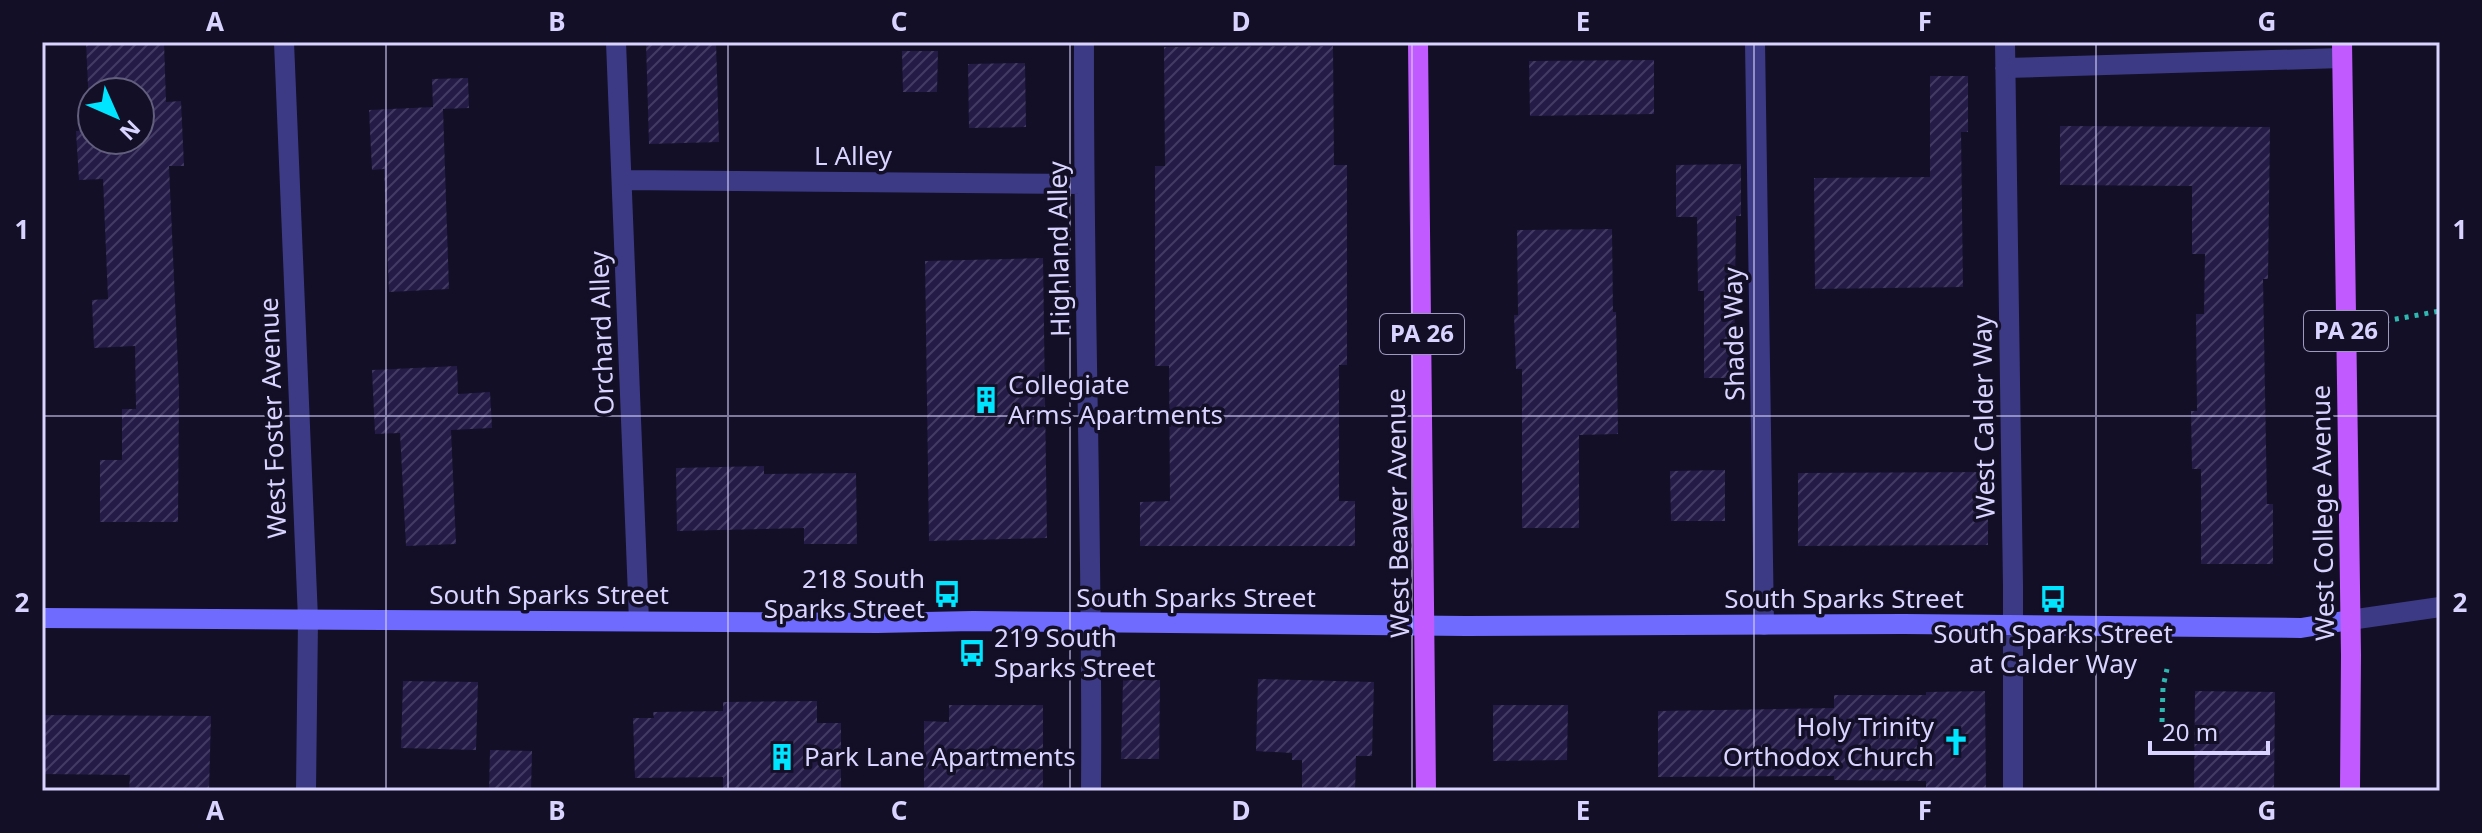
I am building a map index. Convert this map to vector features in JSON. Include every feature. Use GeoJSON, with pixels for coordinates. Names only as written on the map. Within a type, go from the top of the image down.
{"type":"FeatureCollection","features":[{"type":"Feature","properties":{"kind":"main road","name":"West Beaver Avenue"},"geometry":{"type":"LineString","coordinates":[[1418,42],[1426,791]]}},
{"type":"Feature","properties":{"kind":"main road","name":"West College Avenue"},"geometry":{"type":"LineString","coordinates":[[2342,50],[2350,791]]}},
{"type":"Feature","properties":{"kind":"street","name":"West Foster Avenue"},"geometry":{"type":"LineString","coordinates":[[284,42],[308,619],[306,791]]}},
{"type":"Feature","properties":{"kind":"street","name":"Orchard Alley"},"geometry":{"type":"LineString","coordinates":[[616,42],[639,621]]}},
{"type":"Feature","properties":{"kind":"street","name":"Highland Alley"},"geometry":{"type":"LineString","coordinates":[[1084,42],[1091,791]]}},
{"type":"Feature","properties":{"kind":"street","name":"Shade Way"},"geometry":{"type":"LineString","coordinates":[[1755,42],[1764,625]]}},
{"type":"Feature","properties":{"kind":"street","name":"West Calder Way"},"geometry":{"type":"LineString","coordinates":[[2005,42],[2013,791]]}},
{"type":"Feature","properties":{"kind":"street"},"geometry":{"type":"LineString","coordinates":[[2005,68],[2342,50]]}},
{"type":"Feature","properties":{"kind":"street","name":"L Alley"},"geometry":{"type":"LineString","coordinates":[[622,180],[1083,184]]}},
{"type":"Feature","properties":{"kind":"street"},"geometry":{"type":"LineString","coordinates":[[2350,620],[2440,607]]}},
{"type":"Feature","properties":{"kind":"street","name":"South Sparks Street"},"geometry":{"type":"LineString","coordinates":[[42,618],[2301,628],[2350,620]]}},
{"type":"Feature","properties":{"kind":"path"},"geometry":{"type":"LineString","coordinates":[[2385,321],[2440,311]]}},
{"type":"Feature","properties":{"kind":"path"},"geometry":{"type":"LineString","coordinates":[[2162,722],[2167,669]]}},
{"type":"Feature","properties":{"kind":"building"},"geometry":{"type":"Polygon","coordinates":[[[86,42],[164,42],[166,102],[181,101],[184,166],[169,166],[179,390],[178,522],[100,522],[100,460],[122,460],[122,409],[136,409],[135,346],[94,348],[92,300],[108,299],[103,179],[79,180],[78,156],[156,156],[156,76],[88,76],[86,42]]]}},
{"type":"Feature","properties":{"kind":"building"},"geometry":{"type":"Polygon","coordinates":[[[646,42],[716,42],[719,142],[649,144],[646,42]]]}},
{"type":"Feature","properties":{"kind":"building"},"geometry":{"type":"Polygon","coordinates":[[[1333,46],[1334,165],[1347,165],[1347,365],[1339,365],[1339,501],[1355,501],[1355,546],[1140,546],[1140,502],[1170,501],[1169,366],[1155,366],[1155,166],[1165,166],[1164,47],[1333,46]]]}},
{"type":"Feature","properties":{"kind":"building"},"geometry":{"type":"Polygon","coordinates":[[[902,51],[938,51],[937,92],[903,92],[902,51]]]}},
{"type":"Feature","properties":{"kind":"building"},"geometry":{"type":"Polygon","coordinates":[[[1654,60],[1654,114],[1530,116],[1529,61],[1654,60]]]}},
{"type":"Feature","properties":{"kind":"building"},"geometry":{"type":"Polygon","coordinates":[[[1025,63],[1026,127],[969,128],[968,64],[1025,63]]]}},
{"type":"Feature","properties":{"kind":"building"},"geometry":{"type":"Polygon","coordinates":[[[1930,76],[1968,76],[1968,132],[1961,132],[1963,287],[1815,289],[1814,178],[1930,177],[1930,76]]]}},
{"type":"Feature","properties":{"kind":"building"},"geometry":{"type":"Polygon","coordinates":[[[468,78],[469,108],[443,109],[449,289],[389,292],[384,169],[372,170],[369,110],[433,107],[432,79],[468,78]]]}},
{"type":"Feature","properties":{"kind":"building"},"geometry":{"type":"Polygon","coordinates":[[[2060,126],[2270,127],[2268,279],[2263,279],[2267,504],[2273,504],[2273,564],[2201,564],[2201,469],[2192,469],[2191,411],[2197,411],[2196,314],[2204,314],[2205,254],[2192,254],[2192,186],[2060,185],[2060,126]]]}},
{"type":"Feature","properties":{"kind":"building"},"geometry":{"type":"Polygon","coordinates":[[[1741,164],[1741,216],[1736,216],[1734,378],[1704,378],[1704,291],[1698,291],[1697,217],[1676,217],[1676,165],[1741,164]]]}},
{"type":"Feature","properties":{"kind":"building"},"geometry":{"type":"Polygon","coordinates":[[[1612,229],[1618,434],[1579,435],[1579,528],[1522,528],[1522,369],[1516,369],[1514,315],[1518,315],[1517,230],[1612,229]]]}},
{"type":"Feature","properties":{"kind":"building","name":"Collegiate Arms Apartments"},"geometry":{"type":"Polygon","coordinates":[[[1043,258],[1047,538],[929,541],[925,261],[1043,258]]]}},
{"type":"Feature","properties":{"kind":"building"},"geometry":{"type":"Polygon","coordinates":[[[457,366],[458,394],[490,392],[492,428],[451,430],[456,544],[406,546],[400,433],[375,434],[372,370],[457,366]]]}},
{"type":"Feature","properties":{"kind":"building"},"geometry":{"type":"Polygon","coordinates":[[[764,466],[764,474],[856,473],[857,544],[804,544],[804,528],[677,531],[676,468],[764,466]]]}},
{"type":"Feature","properties":{"kind":"building"},"geometry":{"type":"Polygon","coordinates":[[[1725,470],[1725,521],[1671,521],[1670,471],[1725,470]]]}},
{"type":"Feature","properties":{"kind":"building"},"geometry":{"type":"Polygon","coordinates":[[[1988,472],[1988,545],[1798,546],[1798,473],[1988,472]]]}},
{"type":"Feature","properties":{"kind":"building"},"geometry":{"type":"Polygon","coordinates":[[[1258,679],[1374,682],[1372,756],[1356,756],[1355,791],[1302,791],[1302,760],[1292,760],[1292,753],[1256,751],[1258,679]]]}},
{"type":"Feature","properties":{"kind":"building"},"geometry":{"type":"Polygon","coordinates":[[[1123,680],[1160,680],[1159,759],[1121,759],[1123,680]]]}},
{"type":"Feature","properties":{"kind":"building"},"geometry":{"type":"Polygon","coordinates":[[[403,681],[478,682],[476,750],[401,748],[403,681]]]}},
{"type":"Feature","properties":{"kind":"building"},"geometry":{"type":"Polygon","coordinates":[[[1985,691],[1986,791],[1926,791],[1926,781],[1834,780],[1834,776],[1658,777],[1658,711],[1834,708],[1834,695],[1926,695],[1926,692],[1985,691]]]}},
{"type":"Feature","properties":{"kind":"building"},"geometry":{"type":"Polygon","coordinates":[[[2195,691],[2275,692],[2274,791],[2194,791],[2195,691]]]}},
{"type":"Feature","properties":{"kind":"building","name":"Park Lane Apartments"},"geometry":{"type":"Polygon","coordinates":[[[817,701],[817,723],[841,723],[841,791],[723,791],[723,777],[635,778],[633,718],[654,718],[653,712],[723,711],[723,702],[817,701]]]}},
{"type":"Feature","properties":{"kind":"building","name":"Park Lane Apartments"},"geometry":{"type":"Polygon","coordinates":[[[949,705],[1043,705],[1043,791],[924,791],[924,721],[949,722],[949,705]]]}},
{"type":"Feature","properties":{"kind":"building"},"geometry":{"type":"Polygon","coordinates":[[[1493,705],[1568,705],[1567,760],[1493,761],[1493,705]]]}},
{"type":"Feature","properties":{"kind":"building"},"geometry":{"type":"Polygon","coordinates":[[[42,715],[211,716],[209,791],[129,791],[130,775],[42,774],[42,715]]]}},
{"type":"Feature","properties":{"kind":"building"},"geometry":{"type":"Polygon","coordinates":[[[490,750],[532,751],[531,791],[489,791],[490,750]]]}},
{"type":"Feature","properties":{"kind":"place","name":"Collegiate Arms Apartments"},"geometry":{"type":"Point","coordinates":[986,400]}},
{"type":"Feature","properties":{"kind":"place","name":"218 South Sparks Street"},"geometry":{"type":"Point","coordinates":[947,594]}},
{"type":"Feature","properties":{"kind":"place","name":"South Sparks Street at Calder Way"},"geometry":{"type":"Point","coordinates":[2053,599]}},
{"type":"Feature","properties":{"kind":"place","name":"219 South Sparks Street"},"geometry":{"type":"Point","coordinates":[972,653]}},
{"type":"Feature","properties":{"kind":"place","name":"Holy Trinity Orthodox Church"},"geometry":{"type":"Point","coordinates":[1956,742]}},
{"type":"Feature","properties":{"kind":"place","name":"Park Lane Apartments"},"geometry":{"type":"Point","coordinates":[782,757]}}]}
